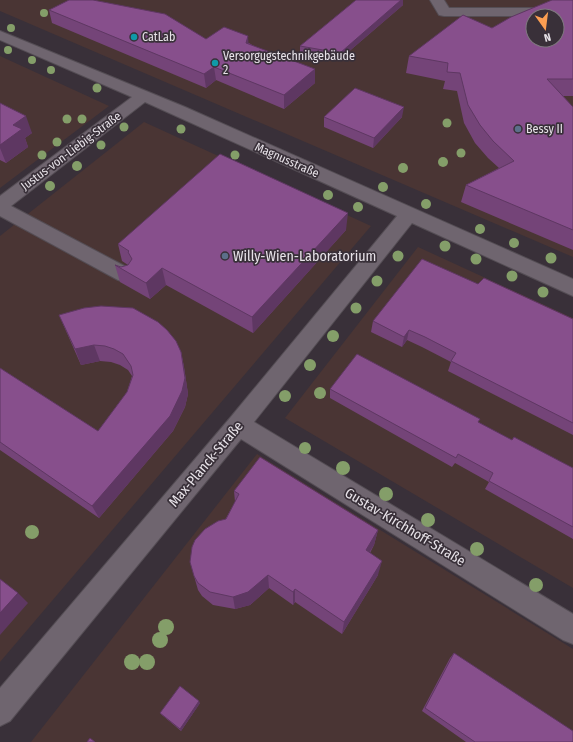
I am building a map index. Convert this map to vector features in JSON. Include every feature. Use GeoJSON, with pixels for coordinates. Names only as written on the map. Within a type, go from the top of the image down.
{"type":"FeatureCollection","features":[{"type":"Feature","properties":{"kind":"street"},"geometry":{"type":"LineString","coordinates":[[437,0],[444,12],[573,12]]}},
{"type":"Feature","properties":{"kind":"street","name":"Magnusstraße"},"geometry":{"type":"LineString","coordinates":[[0,35],[143,96],[573,288]]}},
{"type":"Feature","properties":{"kind":"street","name":"Justus-von-Liebig-Straße"},"geometry":{"type":"LineString","coordinates":[[0,206],[143,96]]}},
{"type":"Feature","properties":{"kind":"street"},"geometry":{"type":"LineString","coordinates":[[0,206],[125,275]]}},
{"type":"Feature","properties":{"kind":"street","name":"Max-Planck-Straße"},"geometry":{"type":"LineString","coordinates":[[0,711],[238,425],[409,214]]}},
{"type":"Feature","properties":{"kind":"street","name":"Gustav-Kirchhoff-Straße"},"geometry":{"type":"LineString","coordinates":[[238,425],[573,630]]}},
{"type":"Feature","properties":{"kind":"shaded area"},"geometry":{"type":"Polygon","coordinates":[[[0,0],[573,0],[573,257],[0,11],[0,0]]]}},
{"type":"Feature","properties":{"kind":"shaded area"},"geometry":{"type":"Polygon","coordinates":[[[0,56],[109,106],[0,188],[0,56]]]}},
{"type":"Feature","properties":{"kind":"shaded area"},"geometry":{"type":"Polygon","coordinates":[[[144,122],[371,226],[0,662],[0,236],[144,122]]]}},
{"type":"Feature","properties":{"kind":"shaded area"},"geometry":{"type":"Polygon","coordinates":[[[418,247],[573,318],[573,588],[285,418],[418,247]]]}},
{"type":"Feature","properties":{"kind":"shaded area"},"geometry":{"type":"Polygon","coordinates":[[[257,454],[573,649],[573,742],[31,742],[257,454]]]}},
{"type":"Feature","properties":{"kind":"building"},"geometry":{"type":"Polygon","coordinates":[[[69,0],[93,0],[165,14],[206,39],[224,27],[248,36],[246,43],[315,69],[284,95],[214,67],[204,74],[49,10],[69,0]]]}},
{"type":"Feature","properties":{"kind":"building"},"geometry":{"type":"Polygon","coordinates":[[[356,0],[401,0],[340,53],[300,46],[356,0]]]}},
{"type":"Feature","properties":{"kind":"building"},"geometry":{"type":"Polygon","coordinates":[[[552,0],[573,0],[573,79],[547,79],[573,107],[573,230],[466,185],[514,161],[493,141],[480,125],[468,105],[460,73],[447,72],[448,63],[409,56],[463,15],[492,28],[525,11],[525,48],[565,48],[565,8],[533,8],[552,0]]]}},
{"type":"Feature","properties":{"kind":"building"},"geometry":{"type":"Polygon","coordinates":[[[355,88],[404,107],[374,138],[324,117],[355,88]]]}},
{"type":"Feature","properties":{"kind":"building"},"geometry":{"type":"Polygon","coordinates":[[[0,103],[26,116],[13,125],[22,129],[0,145],[0,103]]]}},
{"type":"Feature","properties":{"kind":"building","name":"Willy-Wien-Laboratorium"},"geometry":{"type":"Polygon","coordinates":[[[220,154],[348,213],[252,317],[162,268],[146,283],[115,265],[121,267],[128,265],[132,259],[128,252],[129,251],[118,244],[220,154]]]}},
{"type":"Feature","properties":{"kind":"building"},"geometry":{"type":"Polygon","coordinates":[[[422,259],[478,284],[484,278],[573,319],[573,423],[451,361],[456,353],[425,337],[409,330],[404,337],[373,321],[422,259]]]}},
{"type":"Feature","properties":{"kind":"building"},"geometry":{"type":"Polygon","coordinates":[[[101,306],[133,308],[158,322],[176,341],[181,352],[185,378],[182,391],[170,416],[92,506],[0,442],[0,368],[98,431],[127,392],[133,375],[131,366],[123,354],[105,346],[94,345],[75,349],[59,315],[84,308],[101,306]]]}},
{"type":"Feature","properties":{"kind":"building"},"geometry":{"type":"Polygon","coordinates":[[[357,354],[480,419],[478,422],[512,440],[514,437],[573,468],[573,527],[489,481],[493,473],[458,454],[456,458],[330,389],[357,354]]]}},
{"type":"Feature","properties":{"kind":"building"},"geometry":{"type":"Polygon","coordinates":[[[260,457],[378,530],[366,550],[382,561],[344,622],[295,589],[293,592],[268,575],[248,592],[233,597],[210,592],[198,583],[194,576],[190,562],[192,547],[195,540],[205,529],[218,521],[226,519],[239,494],[234,491],[260,457]]]}},
{"type":"Feature","properties":{"kind":"building"},"geometry":{"type":"Polygon","coordinates":[[[0,579],[18,593],[0,613],[0,579]]]}},
{"type":"Feature","properties":{"kind":"building"},"geometry":{"type":"Polygon","coordinates":[[[454,653],[573,731],[573,742],[475,742],[425,708],[454,653]]]}},
{"type":"Feature","properties":{"kind":"building"},"geometry":{"type":"Polygon","coordinates":[[[180,686],[199,701],[180,729],[160,713],[180,686]]]}},
{"type":"Feature","properties":{"kind":"building"},"geometry":{"type":"Polygon","coordinates":[[[90,738],[95,742],[87,742],[90,738]]]}},
{"type":"Feature","properties":{"kind":"place","name":"CatLab"},"geometry":{"type":"Point","coordinates":[134,37]}},
{"type":"Feature","properties":{"kind":"place","name":"Versorgugstechnikgebäude 2"},"geometry":{"type":"Point","coordinates":[215,63]}},
{"type":"Feature","properties":{"kind":"place","name":"Bessy II"},"geometry":{"type":"Point","coordinates":[518,129]}},
{"type":"Feature","properties":{"kind":"place","name":"Willy-Wien-Laboratorium"},"geometry":{"type":"Point","coordinates":[225,256]}}]}
